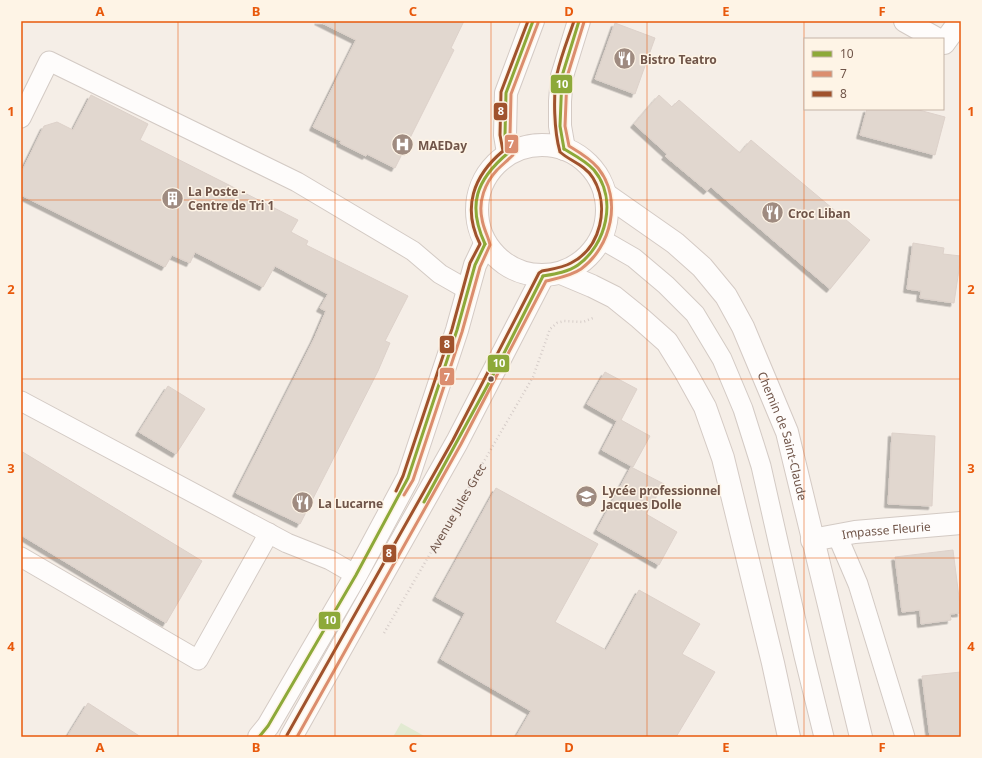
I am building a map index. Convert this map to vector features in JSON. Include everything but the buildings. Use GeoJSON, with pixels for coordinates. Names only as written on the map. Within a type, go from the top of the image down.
{"type":"FeatureCollection","features":[{"type":"Feature","properties":{"kind":"street"},"geometry":{"type":"LineString","coordinates":[[508,154],[505,135],[506,93],[533,21]]}},
{"type":"Feature","properties":{"kind":"street"},"geometry":{"type":"LineString","coordinates":[[564,149],[560,120],[562,76],[580,21]]}},
{"type":"Feature","properties":{"kind":"street"},"geometry":{"type":"LineString","coordinates":[[905,21],[935,38]]}},
{"type":"Feature","properties":{"kind":"street"},"geometry":{"type":"LineString","coordinates":[[944,43],[960,21]]}},
{"type":"Feature","properties":{"kind":"street"},"geometry":{"type":"LineString","coordinates":[[291,737],[552,275],[577,266],[591,254],[601,239],[607,217],[605,194],[597,175],[582,159],[564,149],[545,144],[526,146],[508,154],[497,162],[487,174],[479,190],[476,209],[478,227],[485,244],[500,261],[520,273],[552,275],[592,286],[614,298],[640,318],[667,342],[705,407],[723,458],[773,663],[789,737]]}},
{"type":"Feature","properties":{"kind":"street","name":"Chemin de Saint-Claude"},"geometry":{"type":"LineString","coordinates":[[605,194],[675,243],[702,267],[726,296],[743,327],[787,432],[861,737]]}},
{"type":"Feature","properties":{"kind":"street"},"geometry":{"type":"LineString","coordinates":[[259,737],[268,726],[356,575],[408,478],[457,330],[475,265],[485,244]]}},
{"type":"Feature","properties":{"kind":"street","name":"Impasse Fleurie"},"geometry":{"type":"LineString","coordinates":[[812,540],[855,532],[961,523]]}},
{"type":"Feature","properties":{"kind":"lane"},"geometry":{"type":"LineString","coordinates":[[21,118],[49,61],[297,182],[413,251],[440,274],[468,290]]}},
{"type":"Feature","properties":{"kind":"lane"},"geometry":{"type":"LineString","coordinates":[[601,239],[634,258],[666,285],[695,314],[722,360],[743,409],[762,466],[804,656],[824,737]]}},
{"type":"Feature","properties":{"kind":"lane"},"geometry":{"type":"LineString","coordinates":[[21,401],[287,543],[330,560],[356,575]]}},
{"type":"Feature","properties":{"kind":"lane"},"geometry":{"type":"LineString","coordinates":[[21,557],[198,660],[269,533]]}},
{"type":"Feature","properties":{"kind":"lane"},"geometry":{"type":"LineString","coordinates":[[837,535],[858,584],[905,737]]}},
{"type":"Feature","properties":{"kind":"path","name":"Avenue Jules Grec"},"geometry":{"type":"LineString","coordinates":[[380,640],[532,377],[550,329],[557,323],[564,321],[574,323],[583,322],[593,318]]}},
{"type":"Feature","properties":{"kind":"green space"},"geometry":{"type":"Polygon","coordinates":[[[401,723],[426,737],[393,737],[401,723]]]}},
{"type":"Feature","properties":{"kind":"transit line","name":"8"},"geometry":{"type":"LineString","coordinates":[[396,491],[403,476],[452,329],[470,263],[480,244],[475,231],[471,205],[478,182],[484,171],[503,151],[500,135],[501,92],[528,21]]}},
{"type":"Feature","properties":{"kind":"transit line","name":"10"},"geometry":{"type":"LineString","coordinates":[[508,153],[505,135],[506,93],[533,21]]}},
{"type":"Feature","properties":{"kind":"transit line","name":"8"},"geometry":{"type":"LineString","coordinates":[[287,735],[453,440],[539,273],[568,265],[581,256],[596,237],[600,225],[601,213],[601,201],[598,189],[593,178],[582,166],[560,152],[555,124],[555,93],[557,74],[574,21]]}},
{"type":"Feature","properties":{"kind":"transit line","name":"10"},"geometry":{"type":"LineString","coordinates":[[564,149],[560,126],[562,76],[579,21]]}},
{"type":"Feature","properties":{"kind":"transit line","name":"7"},"geometry":{"type":"LineString","coordinates":[[297,737],[461,444],[546,281],[569,275],[581,269],[591,260],[600,248],[606,236],[612,208],[606,180],[592,161],[569,146],[565,126],[567,77],[584,22]]}},
{"type":"Feature","properties":{"kind":"transit line","name":"7"},"geometry":{"type":"LineString","coordinates":[[404,495],[413,480],[462,332],[480,267],[490,245],[481,212],[482,199],[486,186],[493,175],[513,155],[510,135],[511,94],[538,23]]}},
{"type":"Feature","properties":{"kind":"transit line","name":"10"},"geometry":{"type":"LineString","coordinates":[[543,276],[566,271],[578,265],[596,246],[606,221],[606,194],[601,182],[591,167],[580,158],[564,149]]}},
{"type":"Feature","properties":{"kind":"transit line","name":"10"},"geometry":{"type":"LineString","coordinates":[[485,244],[476,217],[478,194],[488,173],[508,153]]}},
{"type":"Feature","properties":{"kind":"transit line","name":"10"},"geometry":{"type":"LineString","coordinates":[[259,737],[268,726],[356,575],[408,478],[457,330],[475,265],[485,244]]}},
{"type":"Feature","properties":{"kind":"transit line","name":"10"},"geometry":{"type":"LineString","coordinates":[[424,502],[491,379],[543,276]]}},
{"type":"Feature","properties":{"kind":"place","name":"Bistro Teatro"},"geometry":{"type":"Point","coordinates":[625,59]}},
{"type":"Feature","properties":{"kind":"place","name":"MAEDay"},"geometry":{"type":"Point","coordinates":[403,145]}},
{"type":"Feature","properties":{"kind":"place","name":"La Poste - Centre de Tri 1"},"geometry":{"type":"Point","coordinates":[172,198]}},
{"type":"Feature","properties":{"kind":"place","name":"Croc Liban"},"geometry":{"type":"Point","coordinates":[772,213]}},
{"type":"Feature","properties":{"kind":"place","name":"Lycée professionnel Jacques Dolle"},"geometry":{"type":"Point","coordinates":[586,497]}},
{"type":"Feature","properties":{"kind":"place","name":"La Lucarne"},"geometry":{"type":"Point","coordinates":[303,503]}}]}
